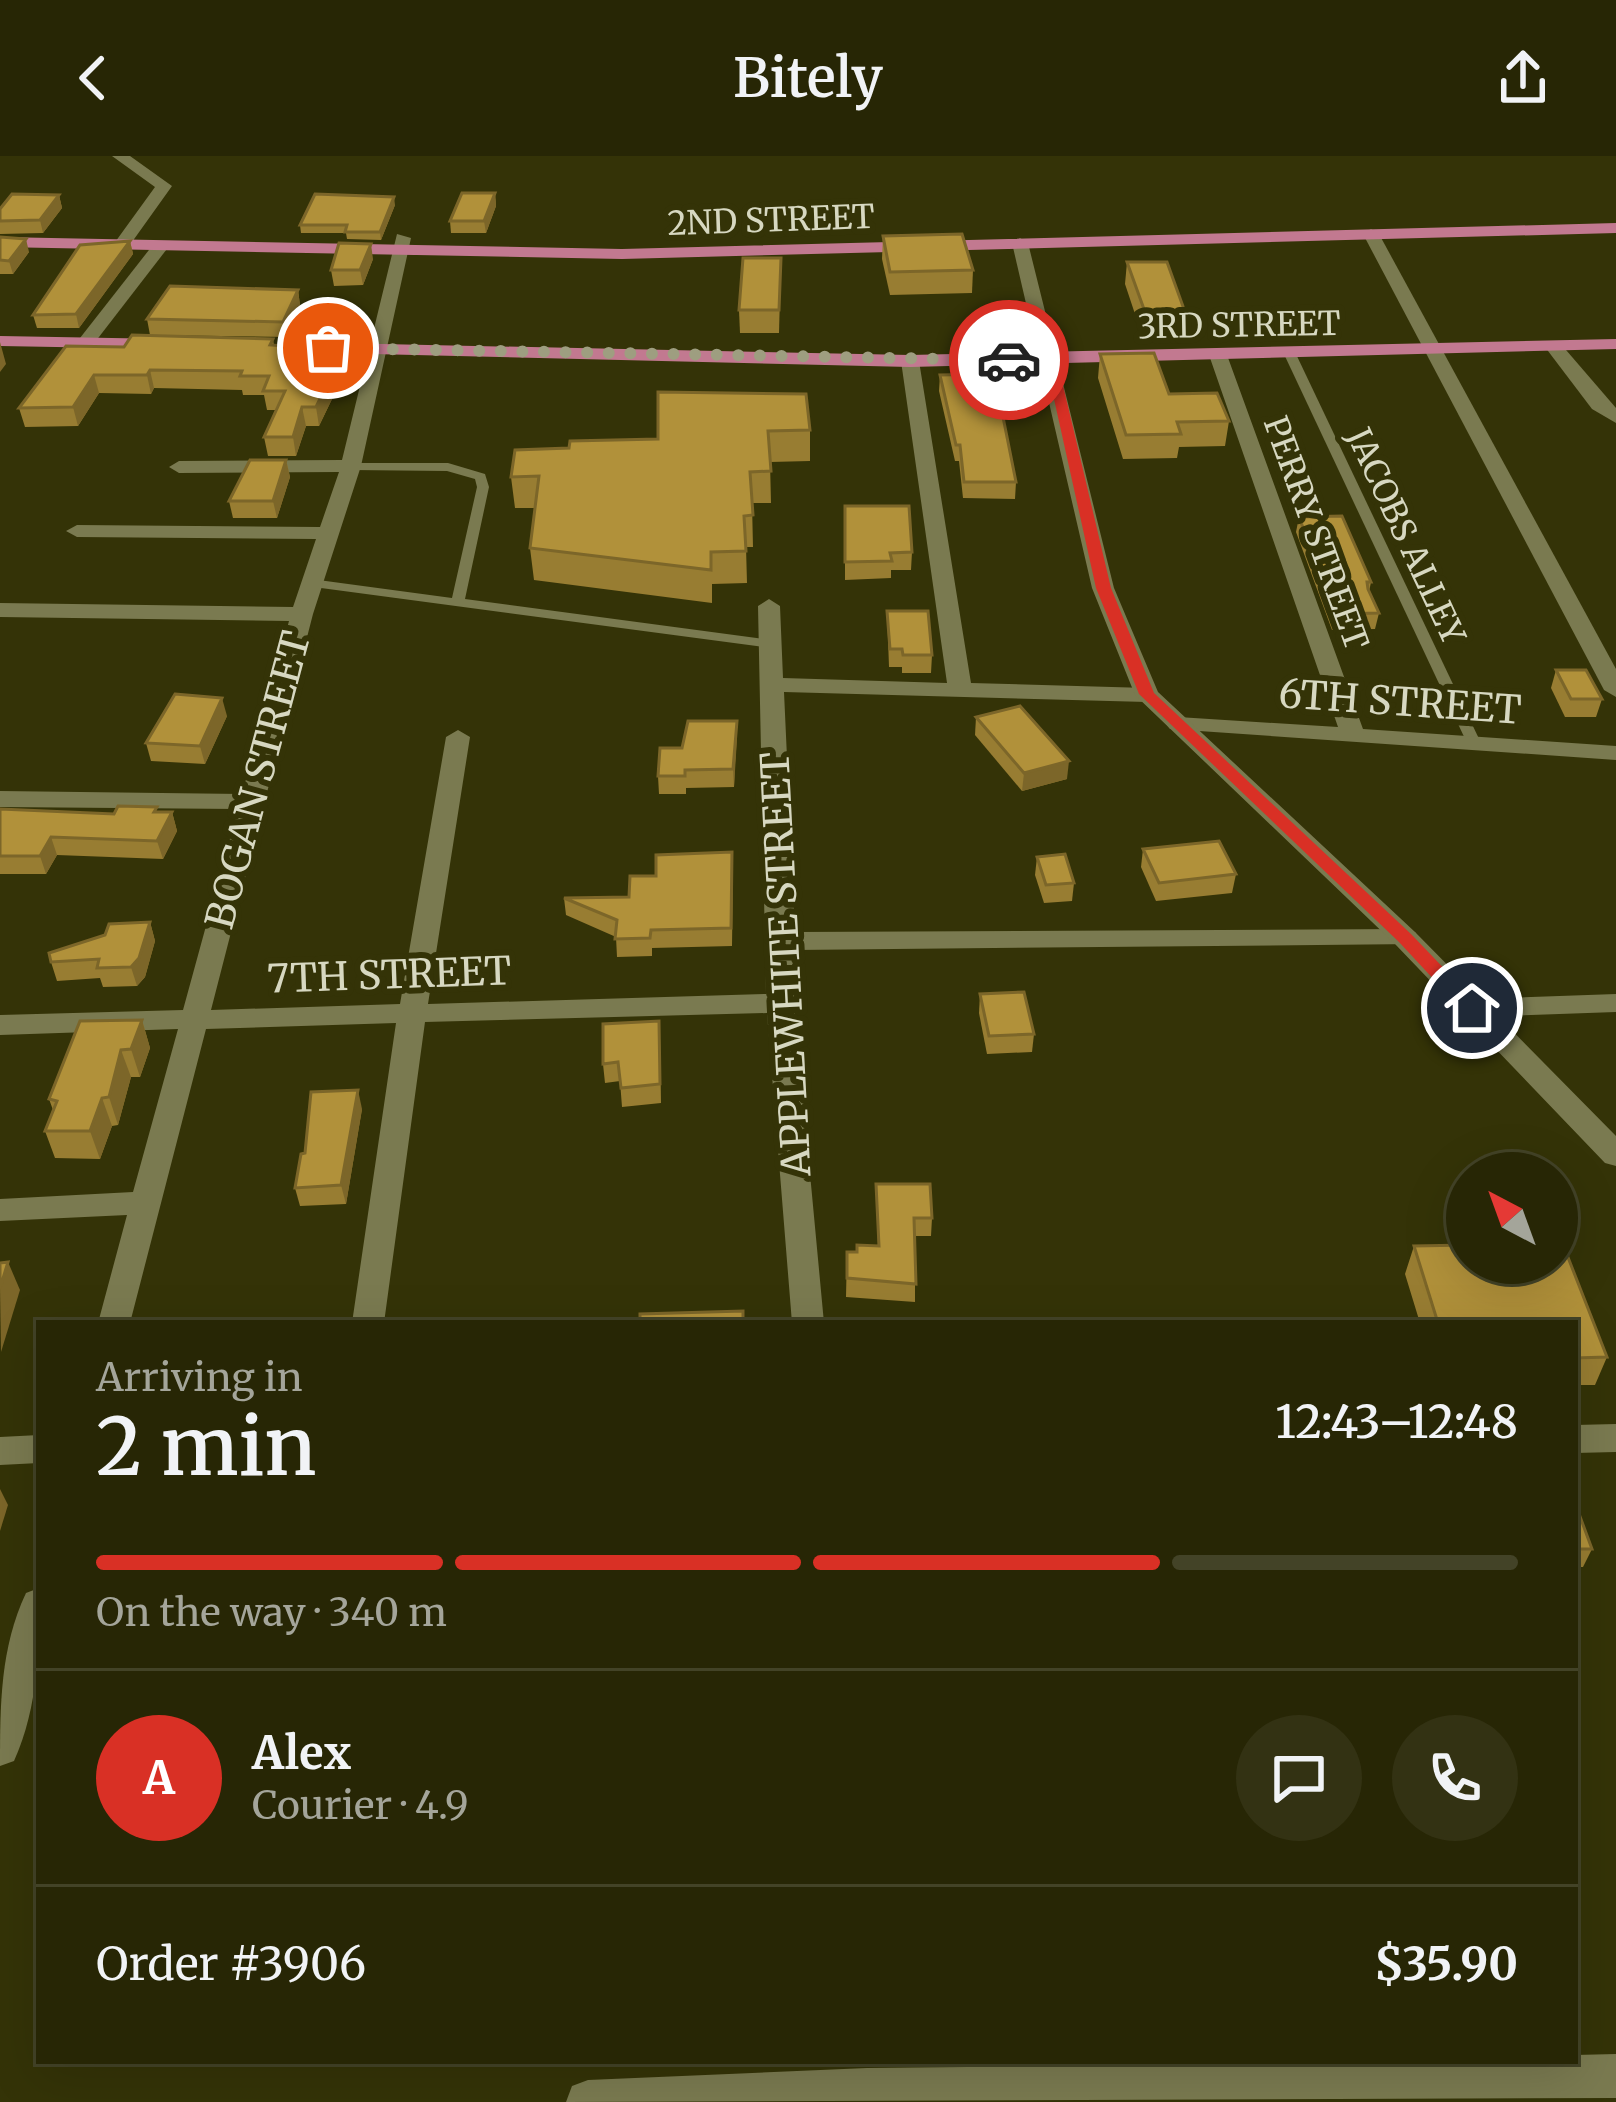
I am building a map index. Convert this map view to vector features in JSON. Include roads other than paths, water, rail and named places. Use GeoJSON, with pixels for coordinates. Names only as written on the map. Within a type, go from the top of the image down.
{"type":"FeatureCollection","features":[{"type":"Feature","properties":{"kind":"main road","name":"2ND STREET"},"geometry":{"type":"LineString","coordinates":[[0,242],[402,243],[643,254],[1616,228]]}},
{"type":"Feature","properties":{"kind":"main road"},"geometry":{"type":"LineString","coordinates":[[0,340],[189,345]]}},
{"type":"Feature","properties":{"kind":"main road","name":"3RD STREET"},"geometry":{"type":"LineString","coordinates":[[258,346],[910,361],[1436,352],[1616,344]]}},
{"type":"Feature","properties":{"kind":"street"},"geometry":{"type":"LineString","coordinates":[[120,156],[164,186],[121,244]]}},
{"type":"Feature","properties":{"kind":"street"},"geometry":{"type":"LineString","coordinates":[[1371,234],[1616,690]]}},
{"type":"Feature","properties":{"kind":"street","name":"BOGAN STREET"},"geometry":{"type":"LineString","coordinates":[[115,1320],[302,614],[325,532],[351,466],[402,243]]}},
{"type":"Feature","properties":{"kind":"street"},"geometry":{"type":"LineString","coordinates":[[1020,243],[1103,588],[1147,694],[1405,938],[1616,1155]]}},
{"type":"Feature","properties":{"kind":"street"},"geometry":{"type":"LineString","coordinates":[[86,342],[162,245]]}},
{"type":"Feature","properties":{"kind":"street"},"geometry":{"type":"LineString","coordinates":[[1554,346],[1598,405],[1616,417]]}},
{"type":"Feature","properties":{"kind":"street","name":"PERRY STREET"},"geometry":{"type":"LineString","coordinates":[[1218,355],[1352,732]]}},
{"type":"Feature","properties":{"kind":"street"},"geometry":{"type":"LineString","coordinates":[[910,361],[960,690]]}},
{"type":"Feature","properties":{"kind":"street"},"geometry":{"type":"LineString","coordinates":[[179,467],[351,466]]}},
{"type":"Feature","properties":{"kind":"street"},"geometry":{"type":"LineString","coordinates":[[77,531],[325,532]]}},
{"type":"Feature","properties":{"kind":"street","name":"APPLEWHITE STREET"},"geometry":{"type":"LineString","coordinates":[[770,606],[780,1004],[808,1320]]}},
{"type":"Feature","properties":{"kind":"street"},"geometry":{"type":"LineString","coordinates":[[0,610],[302,614]]}},
{"type":"Feature","properties":{"kind":"street"},"geometry":{"type":"LineString","coordinates":[[773,685],[1147,694]]}},
{"type":"Feature","properties":{"kind":"street","name":"6TH STREET"},"geometry":{"type":"LineString","coordinates":[[1178,724],[1616,753]]}},
{"type":"Feature","properties":{"kind":"street"},"geometry":{"type":"LineString","coordinates":[[368,1320],[458,737]]}},
{"type":"Feature","properties":{"kind":"street"},"geometry":{"type":"LineString","coordinates":[[0,799],[252,802]]}},
{"type":"Feature","properties":{"kind":"street"},"geometry":{"type":"LineString","coordinates":[[782,941],[1405,938]]}},
{"type":"Feature","properties":{"kind":"street"},"geometry":{"type":"LineString","coordinates":[[1472,1008],[1616,1003]]}},
{"type":"Feature","properties":{"kind":"street","name":"7TH STREET"},"geometry":{"type":"LineString","coordinates":[[0,1024],[780,1004]]}},
{"type":"Feature","properties":{"kind":"street"},"geometry":{"type":"LineString","coordinates":[[0,1210],[145,1203]]}},
{"type":"Feature","properties":{"kind":"street"},"geometry":{"type":"LineString","coordinates":[[1578,1439],[1616,1438]]}},
{"type":"Feature","properties":{"kind":"street"},"geometry":{"type":"LineString","coordinates":[[0,1451],[36,1449]]}},
{"type":"Feature","properties":{"kind":"street"},"geometry":{"type":"LineString","coordinates":[[1,1741],[36,1615]]}},
{"type":"Feature","properties":{"kind":"street"},"geometry":{"type":"LineString","coordinates":[[588,2102],[866,2084],[1616,2076]]}},
{"type":"Feature","properties":{"kind":"lane","name":"JACOBS ALLEY"},"geometry":{"type":"LineString","coordinates":[[1289,352],[1474,742]]}},
{"type":"Feature","properties":{"kind":"lane"},"geometry":{"type":"LineString","coordinates":[[351,466],[448,467],[481,477],[483,487],[458,602]]}},
{"type":"Feature","properties":{"kind":"lane"},"geometry":{"type":"LineString","coordinates":[[311,583],[771,644]]}}]}
